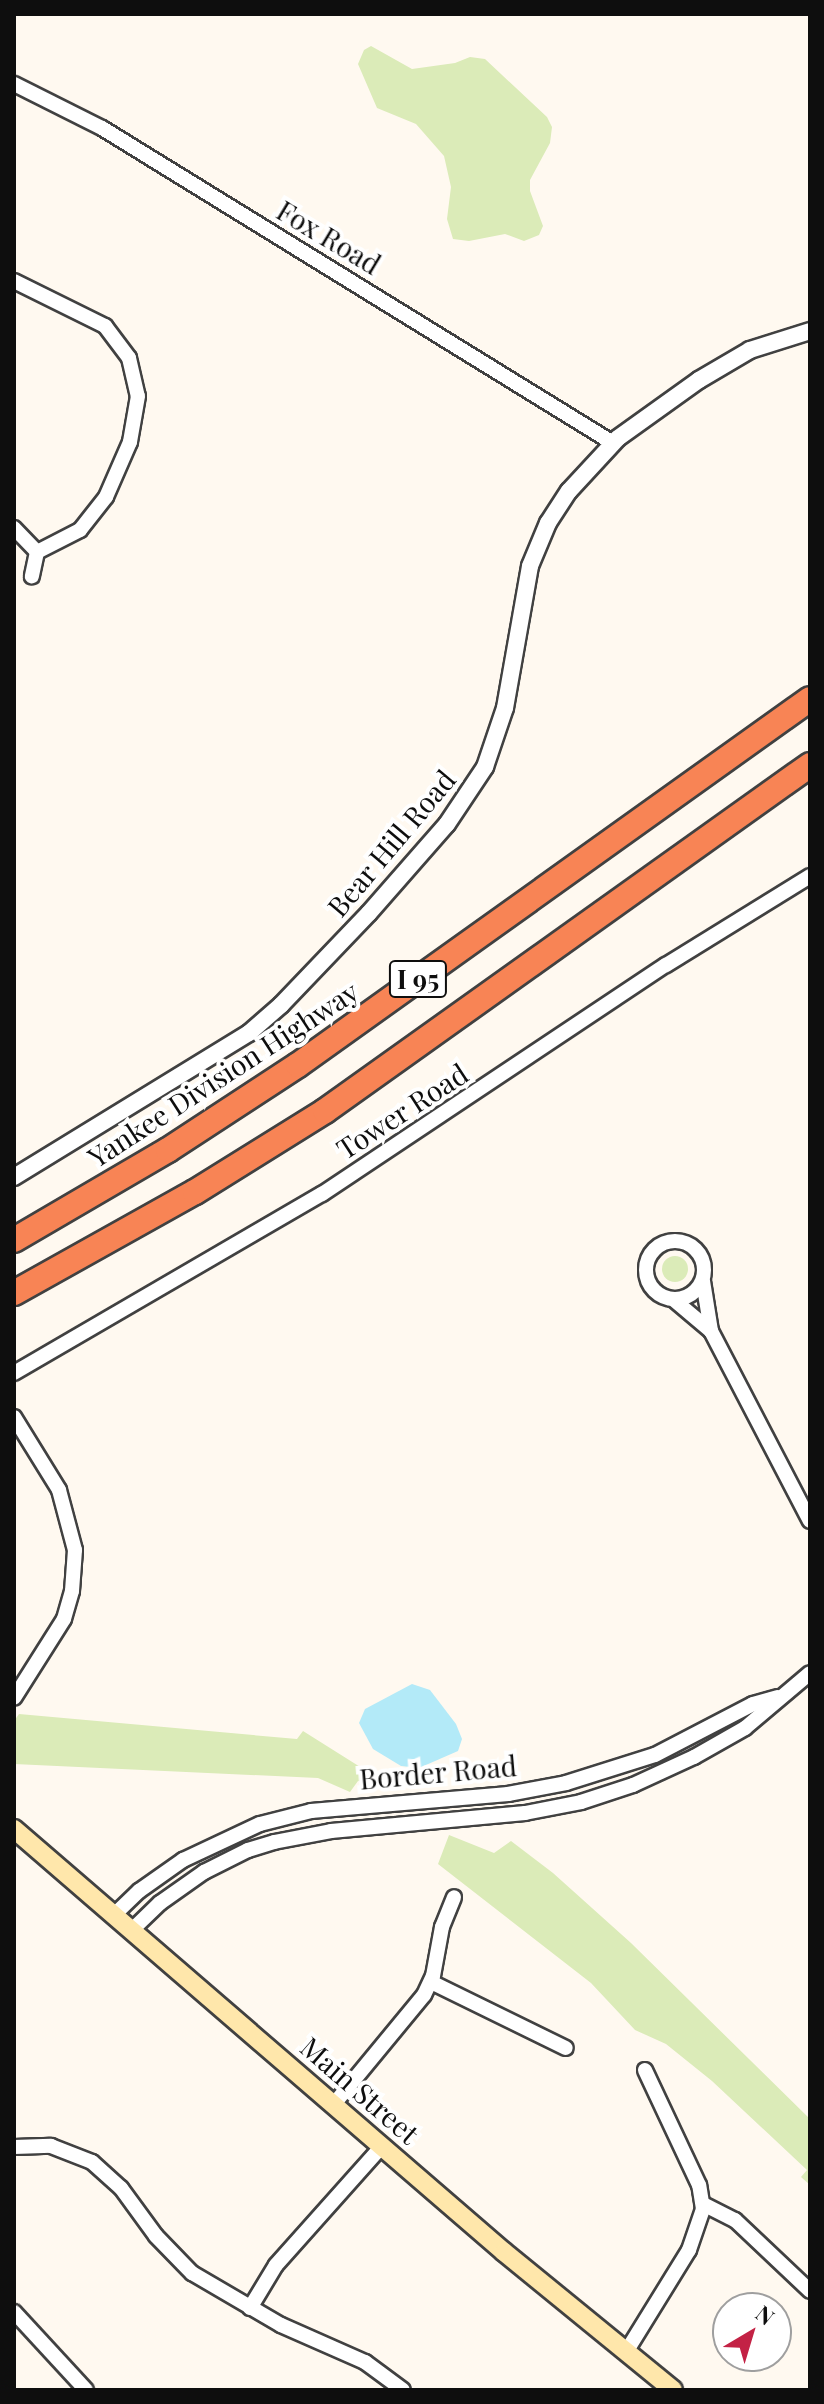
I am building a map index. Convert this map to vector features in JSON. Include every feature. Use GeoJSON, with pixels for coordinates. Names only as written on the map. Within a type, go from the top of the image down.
{"type":"FeatureCollection","features":[{"type":"Feature","properties":{"kind":"highway","name":"Yankee Division Highway"},"geometry":{"type":"LineString","coordinates":[[14,1240],[168,1150],[298,1065],[810,699]]}},
{"type":"Feature","properties":{"kind":"highway","name":"I 95"},"geometry":{"type":"LineString","coordinates":[[14,1293],[195,1192],[325,1111],[810,765]]}},
{"type":"Feature","properties":{"kind":"main road","name":"Main Street"},"geometry":{"type":"LineString","coordinates":[[14,1829],[382,2146],[673,2390]]}},
{"type":"Feature","properties":{"kind":"street","name":"Fox Road"},"geometry":{"type":"LineString","coordinates":[[14,84],[112,134],[613,443]]}},
{"type":"Feature","properties":{"kind":"street"},"geometry":{"type":"LineString","coordinates":[[14,281],[105,326],[129,358],[138,396],[130,442],[101,505],[80,530],[37,552]]}},
{"type":"Feature","properties":{"kind":"street","name":"Bear Hill Road"},"geometry":{"type":"LineString","coordinates":[[14,1177],[257,1027],[369,913],[442,831],[475,786],[494,746],[505,708],[525,583],[540,539],[569,491],[613,443],[728,361],[772,342],[810,331]]}},
{"type":"Feature","properties":{"kind":"street"},"geometry":{"type":"LineString","coordinates":[[14,528],[37,552]]}},
{"type":"Feature","properties":{"kind":"street"},"geometry":{"type":"LineString","coordinates":[[32,576],[37,552]]}},
{"type":"Feature","properties":{"kind":"street","name":"Tower Road"},"geometry":{"type":"LineString","coordinates":[[14,1373],[322,1194],[666,965],[810,876]]}},
{"type":"Feature","properties":{"kind":"street"},"geometry":{"type":"LineString","coordinates":[[711,1331],[674,1300],[659,1296],[647,1279],[648,1259],[661,1244],[681,1241],[697,1251],[705,1267],[703,1281],[711,1331],[810,1521]]}},
{"type":"Feature","properties":{"kind":"street"},"geometry":{"type":"LineString","coordinates":[[674,1300],[695,1293],[703,1281]]}},
{"type":"Feature","properties":{"kind":"street"},"geometry":{"type":"LineString","coordinates":[[14,1417],[59,1490],[75,1550],[72,1591],[64,1619],[14,1698]]}},
{"type":"Feature","properties":{"kind":"street","name":"Border Road"},"geometry":{"type":"LineString","coordinates":[[132,1930],[180,1888],[248,1850],[331,1831],[494,1818],[581,1802],[664,1772],[715,1747],[755,1721],[777,1697],[810,1673]]}},
{"type":"Feature","properties":{"kind":"street","name":"Border Road"},"geometry":{"type":"LineString","coordinates":[[114,1915],[139,1891],[183,1860],[260,1824],[311,1811],[508,1794],[566,1783],[655,1755],[753,1704],[777,1697]]}},
{"type":"Feature","properties":{"kind":"street"},"geometry":{"type":"LineString","coordinates":[[334,2104],[413,2011],[431,1982],[442,1927],[454,1897]]}},
{"type":"Feature","properties":{"kind":"street"},"geometry":{"type":"LineString","coordinates":[[431,1982],[566,2048]]}},
{"type":"Feature","properties":{"kind":"street"},"geometry":{"type":"LineString","coordinates":[[626,2352],[689,2250],[699,2230],[703,2204],[699,2185],[645,2070]]}},
{"type":"Feature","properties":{"kind":"street"},"geometry":{"type":"LineString","coordinates":[[14,2147],[51,2146],[92,2162],[121,2188],[180,2263],[250,2308],[365,2362],[403,2390]]}},
{"type":"Feature","properties":{"kind":"street"},"geometry":{"type":"LineString","coordinates":[[250,2308],[276,2265],[382,2146]]}},
{"type":"Feature","properties":{"kind":"street"},"geometry":{"type":"LineString","coordinates":[[703,2204],[735,2220],[810,2291]]}},
{"type":"Feature","properties":{"kind":"street"},"geometry":{"type":"LineString","coordinates":[[14,2312],[86,2390]]}},
{"type":"Feature","properties":{"kind":"green space"},"geometry":{"type":"Polygon","coordinates":[[[371,46],[412,69],[455,63],[470,57],[485,59],[547,117],[552,127],[550,143],[530,180],[530,191],[543,226],[539,235],[524,241],[505,234],[469,241],[453,239],[447,219],[451,187],[444,156],[416,124],[377,108],[358,64],[364,50],[371,46]]]}},
{"type":"Feature","properties":{"kind":"green space"},"geometry":{"type":"Polygon","coordinates":[[[675,1256],[684,1260],[688,1269],[684,1278],[675,1282],[666,1278],[662,1269],[666,1260],[675,1256]]]}},
{"type":"Feature","properties":{"kind":"green space"},"geometry":{"type":"Polygon","coordinates":[[[19,1714],[297,1739],[303,1731],[392,1787],[358,1781],[350,1792],[318,1778],[14,1764],[14,1721],[19,1714]]]}},
{"type":"Feature","properties":{"kind":"green space"},"geometry":{"type":"Polygon","coordinates":[[[449,1835],[494,1853],[511,1841],[553,1873],[631,1943],[810,2119],[810,2185],[801,2177],[807,2170],[712,2081],[666,2044],[635,2030],[591,1983],[438,1864],[449,1835]]]}},
{"type":"Feature","properties":{"kind":"water"},"geometry":{"type":"Polygon","coordinates":[[[412,1684],[430,1690],[456,1724],[462,1739],[458,1751],[419,1768],[401,1766],[373,1749],[359,1723],[365,1709],[412,1684]]]}}]}
